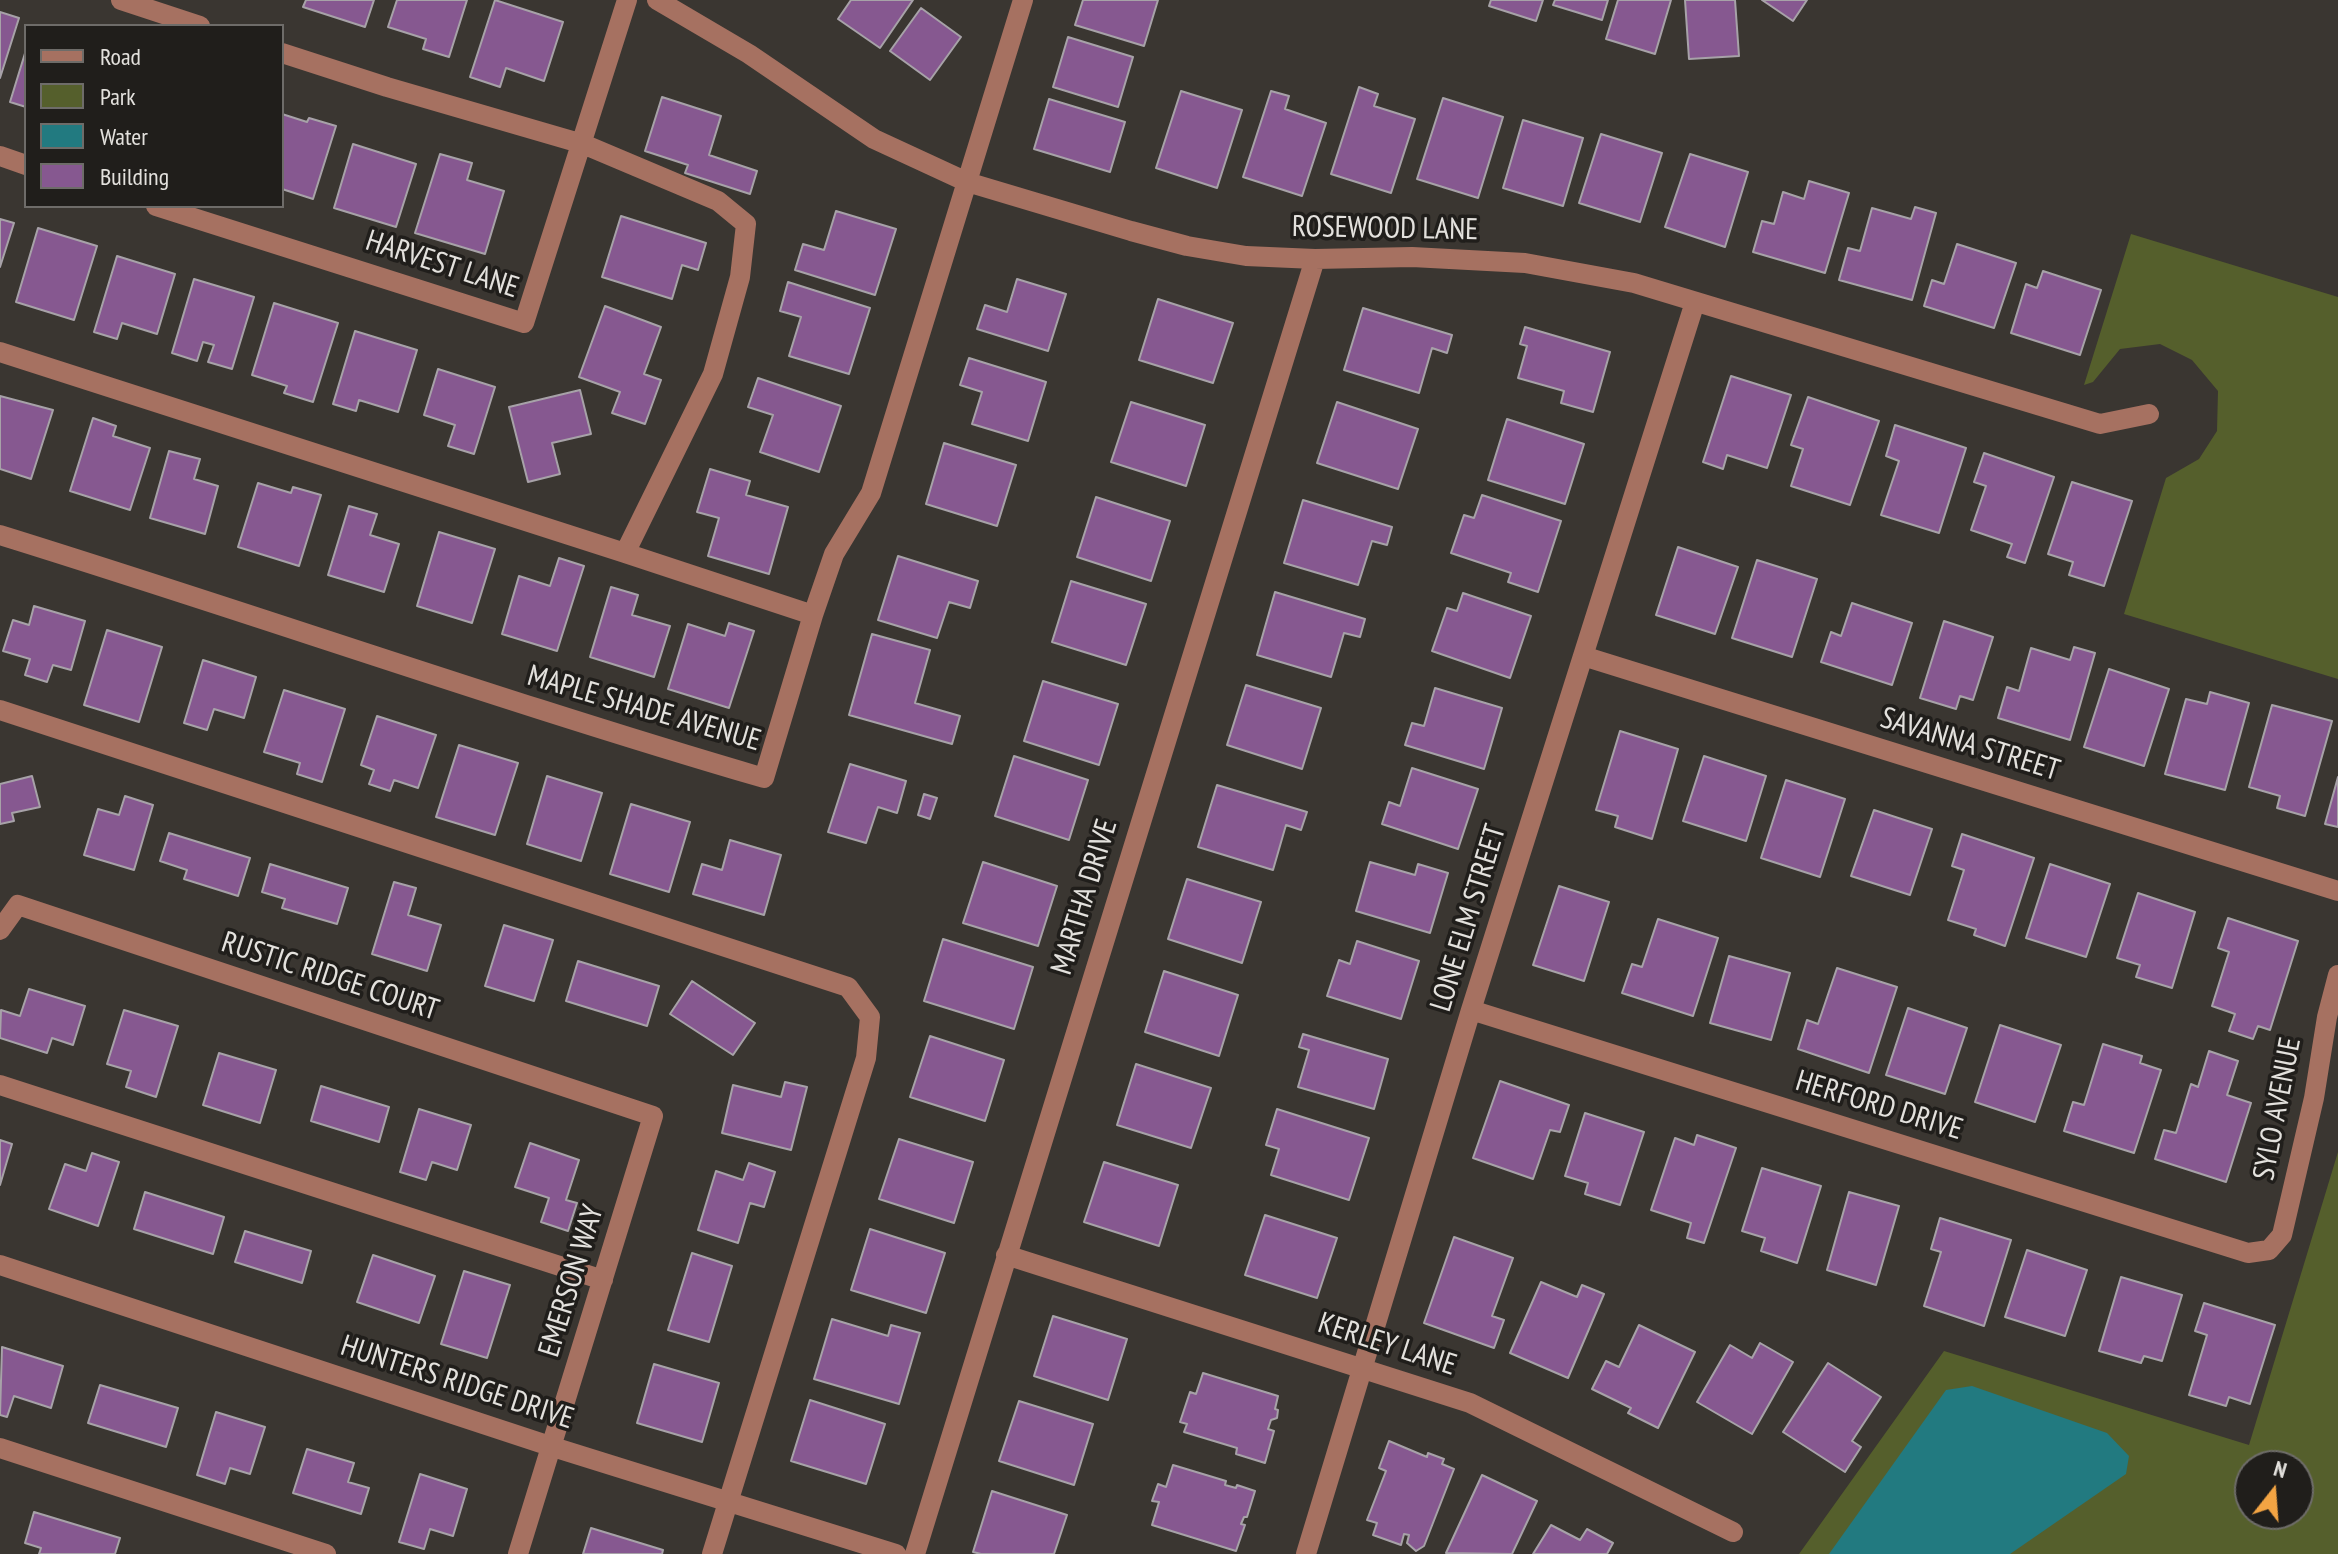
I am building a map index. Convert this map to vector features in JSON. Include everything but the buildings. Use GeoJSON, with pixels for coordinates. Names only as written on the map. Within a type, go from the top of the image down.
{"type":"FeatureCollection","features":[{"type":"Feature","properties":{"kind":"street"},"geometry":{"type":"LineString","coordinates":[[121,0],[194,24]]}},
{"type":"Feature","properties":{"kind":"street","name":"HARVEST LANE"},"geometry":{"type":"LineString","coordinates":[[162,208],[524,323],[627,0]]}},
{"type":"Feature","properties":{"kind":"street","name":"ROSEWOOD LANE"},"geometry":{"type":"LineString","coordinates":[[657,0],[749,54],[874,139],[967,182],[1131,231],[1187,246],[1246,256],[1315,259],[1412,257],[1525,263],[1634,283],[2100,424],[2149,414]]}},
{"type":"Feature","properties":{"kind":"street","name":"MAPLE SHADE AVENUE"},"geometry":{"type":"LineString","coordinates":[[0,535],[218,603],[594,728],[764,778],[834,554],[871,493],[1023,0]]}},
{"type":"Feature","properties":{"kind":"street"},"geometry":{"type":"LineString","coordinates":[[284,54],[583,144],[718,201],[746,224],[740,277],[713,374],[625,553]]}},
{"type":"Feature","properties":{"kind":"street"},"geometry":{"type":"LineString","coordinates":[[0,156],[24,164]]}},
{"type":"Feature","properties":{"kind":"street","name":"MARTHA DRIVE"},"geometry":{"type":"LineString","coordinates":[[915,1554],[1315,259]]}},
{"type":"Feature","properties":{"kind":"street","name":"LONE ELM STREET"},"geometry":{"type":"LineString","coordinates":[[1306,1554],[1471,1010],[1695,302]]}},
{"type":"Feature","properties":{"kind":"street"},"geometry":{"type":"LineString","coordinates":[[0,352],[813,615]]}},
{"type":"Feature","properties":{"kind":"street","name":"SAVANNA STREET"},"geometry":{"type":"LineString","coordinates":[[1583,656],[2338,891]]}},
{"type":"Feature","properties":{"kind":"street"},"geometry":{"type":"LineString","coordinates":[[0,710],[848,987],[870,1017],[866,1058],[712,1554]]}},
{"type":"Feature","properties":{"kind":"street","name":"RUSTIC RIDGE COURT"},"geometry":{"type":"LineString","coordinates":[[0,930],[18,905],[653,1116]]}},
{"type":"Feature","properties":{"kind":"street","name":"SYLO AVENUE"},"geometry":{"type":"LineString","coordinates":[[2269,1250],[2282,1235],[2314,1098],[2327,1017],[2338,975]]}},
{"type":"Feature","properties":{"kind":"street","name":"HERFORD DRIVE"},"geometry":{"type":"LineString","coordinates":[[1471,1010],[2248,1253],[2269,1250]]}},
{"type":"Feature","properties":{"kind":"street"},"geometry":{"type":"LineString","coordinates":[[0,1085],[603,1280]]}},
{"type":"Feature","properties":{"kind":"street","name":"EMERSON WAY"},"geometry":{"type":"LineString","coordinates":[[518,1554],[653,1116]]}},
{"type":"Feature","properties":{"kind":"street","name":"KERLEY LANE"},"geometry":{"type":"LineString","coordinates":[[1006,1255],[1470,1403],[1733,1532]]}},
{"type":"Feature","properties":{"kind":"street","name":"HUNTERS RIDGE DRIVE"},"geometry":{"type":"LineString","coordinates":[[0,1265],[553,1447],[896,1554]]}},
{"type":"Feature","properties":{"kind":"street"},"geometry":{"type":"LineString","coordinates":[[0,1448],[326,1554]]}},
{"type":"Feature","properties":{"kind":"green space"},"geometry":{"type":"Polygon","coordinates":[[[2131,234],[2338,297],[2338,679],[2124,614],[2166,478],[2199,459],[2217,431],[2218,391],[2192,360],[2160,344],[2120,349],[2093,382],[2084,385],[2131,234]]]}},
{"type":"Feature","properties":{"kind":"green space"},"geometry":{"type":"Polygon","coordinates":[[[2338,1152],[2338,1554],[1799,1554],[1944,1351],[2249,1445],[2338,1152]]]}},
{"type":"Feature","properties":{"kind":"water"},"geometry":{"type":"Polygon","coordinates":[[[1972,1386],[2107,1433],[2129,1456],[2126,1474],[2010,1554],[1829,1554],[1946,1390],[1972,1386]]]}}]}
